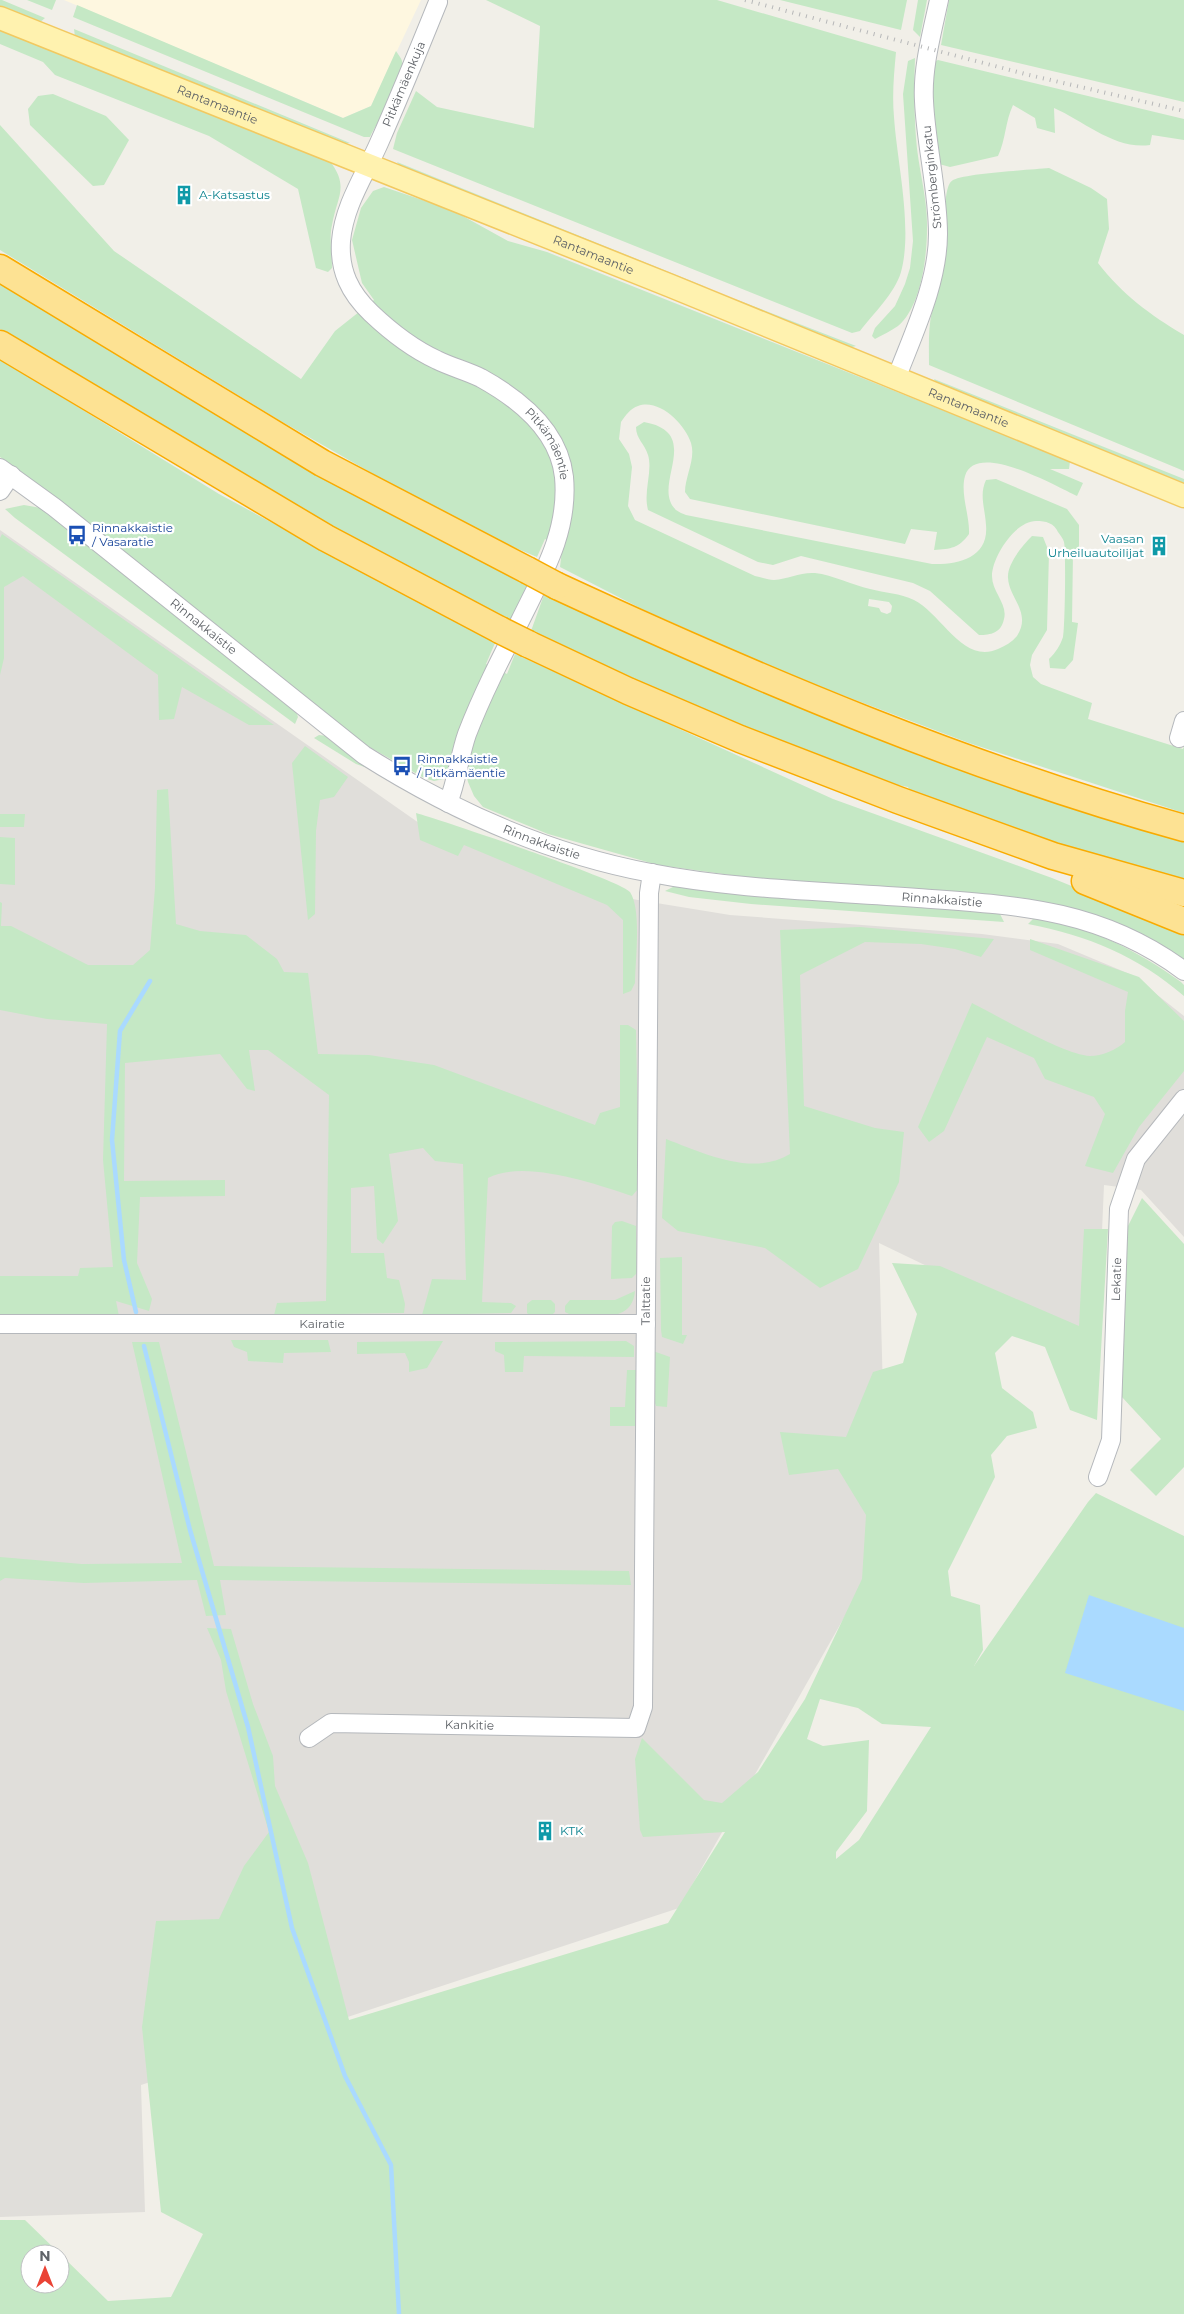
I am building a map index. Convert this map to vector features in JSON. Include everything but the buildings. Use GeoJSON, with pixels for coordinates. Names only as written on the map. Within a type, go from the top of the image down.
{"type":"FeatureCollection","features":[{"type":"Feature","properties":{"kind":"highway"},"geometry":{"type":"LineString","coordinates":[[0,268],[322,463],[557,586],[775,683],[979,762],[1184,828]]}},
{"type":"Feature","properties":{"kind":"highway"},"geometry":{"type":"LineString","coordinates":[[0,344],[326,538],[500,630],[628,691],[740,740],[898,800],[1053,856],[1184,893]]}},
{"type":"Feature","properties":{"kind":"highway"},"geometry":{"type":"LineString","coordinates":[[1053,856],[1082,879],[1184,920]]}},
{"type":"Feature","properties":{"kind":"main road","name":"Rantamaantie"},"geometry":{"type":"LineString","coordinates":[[0,18],[671,286],[1184,496]]}},
{"type":"Feature","properties":{"kind":"street","name":"Strömberginkatu"},"geometry":{"type":"LineString","coordinates":[[896,379],[928,293],[936,258],[938,234],[924,100],[925,72],[939,0]]}},
{"type":"Feature","properties":{"kind":"street","name":"Pitkämäenkuja"},"geometry":{"type":"LineString","coordinates":[[368,166],[438,2]]}},
{"type":"Feature","properties":{"kind":"street","name":"Pitkämäentie"},"geometry":{"type":"LineString","coordinates":[[368,166],[346,213],[341,242],[342,265],[355,298],[397,338],[437,361],[480,377],[522,403],[539,422],[554,446],[564,476],[564,519],[553,555],[492,675],[470,727],[448,803]]}},
{"type":"Feature","properties":{"kind":"street","name":"Rinnakkaistie"},"geometry":{"type":"LineString","coordinates":[[6,472],[364,755],[448,803],[543,843],[612,865],[652,873],[736,884],[998,904],[1051,911],[1107,928],[1138,942],[1184,972]]}},
{"type":"Feature","properties":{"kind":"street"},"geometry":{"type":"LineString","coordinates":[[0,491],[6,472]]}},
{"type":"Feature","properties":{"kind":"street","name":"Talttatie"},"geometry":{"type":"LineString","coordinates":[[636,1728],[643,1707],[649,893],[652,873]]}},
{"type":"Feature","properties":{"kind":"street","name":"Lekatie"},"geometry":{"type":"LineString","coordinates":[[1098,1477],[1111,1440],[1119,1209],[1136,1159],[1184,1099]]}},
{"type":"Feature","properties":{"kind":"street","name":"Kairatie"},"geometry":{"type":"LineString","coordinates":[[0,1324],[646,1324]]}},
{"type":"Feature","properties":{"kind":"street","name":"Kankitie"},"geometry":{"type":"LineString","coordinates":[[309,1738],[332,1723],[636,1728]]}},
{"type":"Feature","properties":{"kind":"shaded area"},"geometry":{"type":"Polygon","coordinates":[[[64,0],[421,0],[371,106],[343,118],[64,0]]]}},
{"type":"Feature","properties":{"kind":"shaded area"},"geometry":{"type":"Polygon","coordinates":[[[0,530],[429,830],[595,893],[730,915],[982,934],[1058,944],[1132,975],[1184,1016],[1184,1237],[1141,1190],[1104,1185],[1097,1348],[879,1243],[887,1542],[679,1908],[141,2085],[145,2212],[0,2217],[0,530]]]}},
{"type":"Feature","properties":{"kind":"green space"},"geometry":{"type":"Polygon","coordinates":[[[0,0],[45,18],[39,23],[0,6],[0,0]]]}},
{"type":"Feature","properties":{"kind":"green space"},"geometry":{"type":"Polygon","coordinates":[[[27,0],[56,0],[52,10],[27,0]]]}},
{"type":"Feature","properties":{"kind":"green space"},"geometry":{"type":"Polygon","coordinates":[[[486,0],[717,0],[896,52],[893,109],[905,215],[904,255],[901,272],[894,288],[860,331],[852,333],[393,149],[397,133],[416,91],[437,107],[534,128],[540,26],[486,0]]]}},
{"type":"Feature","properties":{"kind":"green space"},"geometry":{"type":"Polygon","coordinates":[[[780,0],[907,0],[901,30],[780,0]]]}},
{"type":"Feature","properties":{"kind":"green space"},"geometry":{"type":"Polygon","coordinates":[[[918,0],[927,0],[920,37],[913,30],[918,0]]]}},
{"type":"Feature","properties":{"kind":"green space"},"geometry":{"type":"Polygon","coordinates":[[[949,0],[1184,0],[1184,102],[941,45],[949,0]]]}},
{"type":"Feature","properties":{"kind":"green space"},"geometry":{"type":"Polygon","coordinates":[[[77,5],[343,118],[371,106],[396,51],[402,61],[402,69],[396,89],[385,111],[370,137],[364,137],[73,17],[77,5]]]}},
{"type":"Feature","properties":{"kind":"green space"},"geometry":{"type":"Polygon","coordinates":[[[0,28],[329,160],[339,177],[340,185],[331,230],[332,268],[328,272],[316,268],[298,189],[209,136],[55,75],[43,62],[0,44],[0,28]]]}},
{"type":"Feature","properties":{"kind":"green space"},"geometry":{"type":"Polygon","coordinates":[[[74,29],[350,143],[340,144],[75,37],[74,29]]]}},
{"type":"Feature","properties":{"kind":"green space"},"geometry":{"type":"Polygon","coordinates":[[[915,58],[916,138],[927,218],[924,267],[917,294],[906,318],[898,326],[875,339],[872,336],[875,328],[895,306],[910,268],[913,241],[903,94],[908,61],[915,58]]]}},
{"type":"Feature","properties":{"kind":"green space"},"geometry":{"type":"Polygon","coordinates":[[[938,60],[1184,119],[1184,140],[1152,135],[1150,145],[1124,143],[1100,133],[1054,108],[1055,133],[1037,128],[1035,118],[1013,105],[998,156],[950,167],[939,164],[931,108],[932,63],[938,60]]]}},
{"type":"Feature","properties":{"kind":"green space"},"geometry":{"type":"Polygon","coordinates":[[[53,94],[106,116],[129,140],[104,185],[93,186],[30,125],[28,109],[38,96],[53,94]]]}},
{"type":"Feature","properties":{"kind":"green space"},"geometry":{"type":"Polygon","coordinates":[[[0,125],[114,251],[301,379],[335,331],[374,300],[362,283],[352,240],[361,208],[373,191],[384,187],[452,210],[508,241],[547,252],[1070,461],[1069,469],[1050,469],[1083,483],[1077,496],[1018,469],[1000,464],[984,463],[972,466],[965,476],[964,483],[969,534],[954,547],[934,550],[937,532],[911,529],[905,544],[690,499],[685,492],[692,455],[691,443],[683,428],[670,414],[654,406],[638,406],[631,410],[621,422],[619,439],[629,454],[632,467],[628,506],[635,520],[755,576],[769,580],[815,573],[909,598],[924,606],[963,644],[974,650],[985,652],[998,649],[1008,644],[1017,636],[1021,628],[1021,613],[1009,585],[1008,573],[1016,556],[1032,536],[1043,537],[1049,552],[1047,630],[1032,655],[1030,665],[1033,677],[1041,684],[1092,703],[1088,719],[1183,749],[1184,746],[1184,813],[969,743],[792,676],[644,610],[560,567],[562,549],[545,539],[537,557],[466,527],[279,420],[0,250],[0,125]],[[869,599],[868,606],[879,608],[881,612],[887,614],[891,612],[892,606],[889,602],[869,599]]]}},
{"type":"Feature","properties":{"kind":"green space"},"geometry":{"type":"Polygon","coordinates":[[[397,162],[706,287],[681,282],[402,169],[397,162]]]}},
{"type":"Feature","properties":{"kind":"green space"},"geometry":{"type":"Polygon","coordinates":[[[1049,168],[1091,188],[1107,199],[1109,229],[1098,263],[1117,285],[1137,303],[1184,335],[1184,471],[929,365],[930,324],[944,257],[945,208],[947,190],[950,184],[953,180],[972,175],[1049,168]]]}},
{"type":"Feature","properties":{"kind":"green space"},"geometry":{"type":"Polygon","coordinates":[[[0,282],[167,386],[527,585],[510,621],[330,526],[162,429],[0,329],[0,282]]]}},
{"type":"Feature","properties":{"kind":"green space"},"geometry":{"type":"Polygon","coordinates":[[[735,299],[856,346],[848,348],[766,318],[735,299]]]}},
{"type":"Feature","properties":{"kind":"green space"},"geometry":{"type":"Polygon","coordinates":[[[0,359],[219,494],[495,643],[486,664],[507,674],[515,654],[833,799],[1052,878],[1184,932],[1184,963],[1144,936],[1085,912],[1024,898],[745,877],[658,865],[548,834],[483,807],[474,796],[465,769],[451,761],[444,779],[434,781],[424,778],[357,740],[69,507],[0,457],[0,359]]]}},
{"type":"Feature","properties":{"kind":"green space"},"geometry":{"type":"Polygon","coordinates":[[[934,379],[1184,479],[1184,488],[937,385],[934,379]]]}},
{"type":"Feature","properties":{"kind":"green space"},"geometry":{"type":"Polygon","coordinates":[[[644,422],[662,428],[671,437],[674,448],[669,488],[670,500],[676,510],[686,515],[932,564],[942,564],[961,561],[970,557],[982,545],[986,536],[983,491],[986,480],[996,479],[1067,509],[1079,525],[1079,552],[1073,553],[1072,622],[1078,623],[1073,660],[1065,669],[1050,668],[1049,659],[1061,643],[1063,637],[1065,589],[1064,542],[1052,525],[1040,521],[1028,523],[1013,533],[1000,550],[992,576],[994,587],[1004,608],[1003,624],[995,632],[979,635],[930,591],[913,583],[801,556],[773,565],[758,562],[648,510],[649,461],[647,451],[637,435],[636,427],[644,422]]]}},
{"type":"Feature","properties":{"kind":"green space"},"geometry":{"type":"Polygon","coordinates":[[[24,505],[41,508],[295,709],[298,717],[295,724],[5,509],[24,505]]]}},
{"type":"Feature","properties":{"kind":"green space"},"geometry":{"type":"Polygon","coordinates":[[[2,534],[274,725],[249,725],[182,687],[174,719],[159,720],[158,675],[23,576],[4,587],[4,658],[0,675],[0,538],[2,534]]]}},
{"type":"Feature","properties":{"kind":"green space"},"geometry":{"type":"Polygon","coordinates":[[[545,592],[913,749],[920,756],[930,757],[1184,839],[1184,883],[1113,863],[912,794],[908,787],[898,785],[892,787],[722,719],[531,631],[545,592]]]}},
{"type":"Feature","properties":{"kind":"green space"},"geometry":{"type":"Polygon","coordinates":[[[319,735],[327,736],[373,770],[356,764],[314,738],[319,735]]]}},
{"type":"Feature","properties":{"kind":"green space"},"geometry":{"type":"Polygon","coordinates":[[[305,746],[348,777],[334,797],[320,800],[316,831],[315,914],[308,920],[292,763],[305,746]]]}},
{"type":"Feature","properties":{"kind":"green space"},"geometry":{"type":"Polygon","coordinates":[[[168,789],[176,924],[200,931],[246,935],[277,959],[284,972],[308,973],[318,1054],[369,1055],[434,1065],[595,1125],[600,1113],[620,1107],[620,1025],[628,1025],[636,1030],[639,1188],[632,1196],[580,1180],[540,1172],[520,1171],[503,1173],[488,1178],[482,1302],[511,1303],[516,1306],[511,1313],[422,1315],[432,1279],[466,1280],[463,1164],[435,1161],[423,1148],[389,1154],[398,1221],[383,1244],[377,1239],[374,1186],[351,1188],[351,1253],[384,1253],[387,1278],[399,1280],[405,1304],[404,1313],[274,1315],[277,1303],[326,1301],[329,1095],[268,1050],[249,1050],[255,1091],[247,1089],[220,1054],[125,1063],[124,1181],[225,1180],[225,1196],[140,1197],[137,1263],[152,1299],[149,1311],[116,1301],[119,1316],[0,1314],[0,1276],[78,1276],[80,1268],[113,1267],[103,1160],[107,1024],[47,1019],[0,1010],[0,902],[2,903],[1,926],[11,926],[88,965],[133,965],[150,950],[155,888],[157,790],[168,789]]]}},
{"type":"Feature","properties":{"kind":"green space"},"geometry":{"type":"Polygon","coordinates":[[[416,813],[566,864],[630,892],[634,900],[637,923],[635,983],[631,991],[623,994],[623,920],[607,905],[464,845],[458,856],[420,840],[416,813]]]}},
{"type":"Feature","properties":{"kind":"green space"},"geometry":{"type":"Polygon","coordinates":[[[0,814],[25,814],[24,827],[0,827],[0,814]]]}},
{"type":"Feature","properties":{"kind":"green space"},"geometry":{"type":"Polygon","coordinates":[[[0,837],[15,838],[15,885],[0,884],[0,837]]]}},
{"type":"Feature","properties":{"kind":"green space"},"geometry":{"type":"Polygon","coordinates":[[[675,886],[980,910],[1000,914],[1004,922],[751,904],[689,897],[665,891],[675,886]]]}},
{"type":"Feature","properties":{"kind":"green space"},"geometry":{"type":"Polygon","coordinates":[[[1033,919],[1053,922],[1092,933],[1130,950],[1181,982],[1184,985],[1184,996],[1167,982],[1130,959],[1071,934],[1028,924],[1033,919]]]}},
{"type":"Feature","properties":{"kind":"green space"},"geometry":{"type":"Polygon","coordinates":[[[860,927],[994,939],[981,957],[955,949],[921,944],[865,942],[800,975],[804,1106],[875,1128],[904,1132],[899,1182],[858,1269],[820,1288],[765,1248],[678,1231],[662,1218],[666,1139],[711,1156],[744,1163],[775,1161],[790,1154],[780,930],[860,927]]]}},
{"type":"Feature","properties":{"kind":"green space"},"geometry":{"type":"Polygon","coordinates":[[[1030,939],[1139,977],[1184,1021],[1184,1071],[1139,1127],[1113,1173],[1085,1166],[1105,1114],[1094,1097],[1045,1079],[1034,1058],[987,1037],[944,1131],[929,1142],[918,1127],[972,1003],[1048,1042],[1079,1054],[1090,1056],[1104,1054],[1125,1042],[1125,1011],[1128,992],[1030,950],[1030,939]]]}},
{"type":"Feature","properties":{"kind":"green space"},"geometry":{"type":"Polygon","coordinates":[[[1142,1198],[1184,1244],[1184,1467],[1156,1496],[1130,1470],[1161,1439],[1121,1396],[1127,1228],[1142,1198]]]}},
{"type":"Feature","properties":{"kind":"green space"},"geometry":{"type":"Polygon","coordinates":[[[622,1221],[636,1226],[637,1273],[632,1278],[611,1279],[612,1226],[615,1222],[622,1221]]]}},
{"type":"Feature","properties":{"kind":"green space"},"geometry":{"type":"Polygon","coordinates":[[[1084,1229],[1108,1229],[1097,1420],[1070,1410],[1045,1347],[1012,1336],[995,1353],[1002,1388],[1033,1412],[1037,1428],[1007,1436],[991,1455],[995,1477],[948,1571],[951,1596],[980,1605],[983,1650],[974,1666],[1096,1493],[1184,1536],[1184,2314],[0,2314],[0,2220],[25,2220],[50,2244],[20,2244],[20,2294],[70,2294],[70,2264],[108,2301],[171,2297],[203,2234],[161,2212],[142,2027],[156,1921],[219,1919],[244,1866],[269,1832],[226,1691],[221,1660],[207,1628],[231,1629],[253,1704],[273,1756],[275,1786],[308,1863],[349,2020],[668,1923],[725,1832],[643,1837],[640,1830],[635,1759],[642,1738],[704,1800],[722,1803],[758,1772],[805,1699],[862,1579],[866,1515],[838,1469],[789,1475],[780,1432],[846,1437],[873,1372],[903,1363],[917,1314],[892,1263],[940,1266],[1079,1326],[1084,1229]],[[820,1699],[807,1739],[823,1746],[869,1740],[867,1811],[836,1852],[836,1859],[859,1840],[931,1727],[882,1724],[858,1708],[820,1699]]]}},
{"type":"Feature","properties":{"kind":"green space"},"geometry":{"type":"Polygon","coordinates":[[[682,1257],[682,1335],[687,1335],[683,1344],[662,1337],[660,1258],[682,1257]]]}},
{"type":"Feature","properties":{"kind":"green space"},"geometry":{"type":"Polygon","coordinates":[[[635,1291],[632,1302],[627,1309],[611,1316],[571,1315],[565,1312],[565,1306],[570,1300],[615,1300],[635,1291]]]}},
{"type":"Feature","properties":{"kind":"green space"},"geometry":{"type":"Polygon","coordinates":[[[532,1300],[551,1300],[555,1304],[555,1312],[551,1316],[531,1317],[527,1313],[527,1304],[532,1300]]]}},
{"type":"Feature","properties":{"kind":"green space"},"geometry":{"type":"Polygon","coordinates":[[[231,1340],[328,1340],[331,1352],[284,1353],[283,1363],[248,1361],[247,1352],[234,1347],[231,1340]]]}},
{"type":"Feature","properties":{"kind":"green space"},"geometry":{"type":"Polygon","coordinates":[[[443,1341],[427,1368],[409,1372],[409,1362],[405,1353],[357,1354],[357,1342],[443,1341]]]}},
{"type":"Feature","properties":{"kind":"green space"},"geometry":{"type":"Polygon","coordinates":[[[626,1341],[634,1346],[634,1357],[524,1356],[523,1372],[505,1372],[504,1355],[495,1351],[495,1342],[626,1341]]]}},
{"type":"Feature","properties":{"kind":"green space"},"geometry":{"type":"Polygon","coordinates":[[[132,1342],[159,1342],[214,1566],[629,1571],[631,1585],[220,1580],[226,1615],[206,1616],[197,1580],[84,1583],[5,1578],[0,1581],[0,1557],[82,1564],[182,1563],[132,1342]]]}},
{"type":"Feature","properties":{"kind":"green space"},"geometry":{"type":"Polygon","coordinates":[[[653,1351],[670,1357],[667,1407],[656,1406],[653,1397],[653,1351]]]}},
{"type":"Feature","properties":{"kind":"green space"},"geometry":{"type":"Polygon","coordinates":[[[627,1370],[636,1370],[635,1426],[610,1426],[610,1407],[625,1407],[627,1370]]]}},
{"type":"Feature","properties":{"kind":"water"},"geometry":{"type":"Polygon","coordinates":[[[1089,1595],[1184,1628],[1184,1711],[1065,1673],[1089,1595]]]}},
{"type":"Feature","properties":{"kind":"waterway"},"geometry":{"type":"LineString","coordinates":[[136,1312],[124,1260],[112,1140],[120,1031],[150,981]]}},
{"type":"Feature","properties":{"kind":"waterway"},"geometry":{"type":"LineString","coordinates":[[144,1346],[190,1530],[248,1727],[292,1928],[345,2076],[391,2165],[399,2314]]}},
{"type":"Feature","properties":{"kind":"railway"},"geometry":{"type":"LineString","coordinates":[[745,0],[1029,75],[1184,111]]}},
{"type":"Feature","properties":{"kind":"place","name":"A-Katsastus"},"geometry":{"type":"Point","coordinates":[184,195]}},
{"type":"Feature","properties":{"kind":"place","name":"Rinnakkaistie / Vasaratie"},"geometry":{"type":"Point","coordinates":[77,535]}},
{"type":"Feature","properties":{"kind":"place","name":"Vaasan Urheiluautoilijat"},"geometry":{"type":"Point","coordinates":[1159,546]}},
{"type":"Feature","properties":{"kind":"place","name":"Rinnakkaistie / Pitkämäentie"},"geometry":{"type":"Point","coordinates":[402,766]}},
{"type":"Feature","properties":{"kind":"place","name":"KTK"},"geometry":{"type":"Point","coordinates":[545,1831]}}]}
